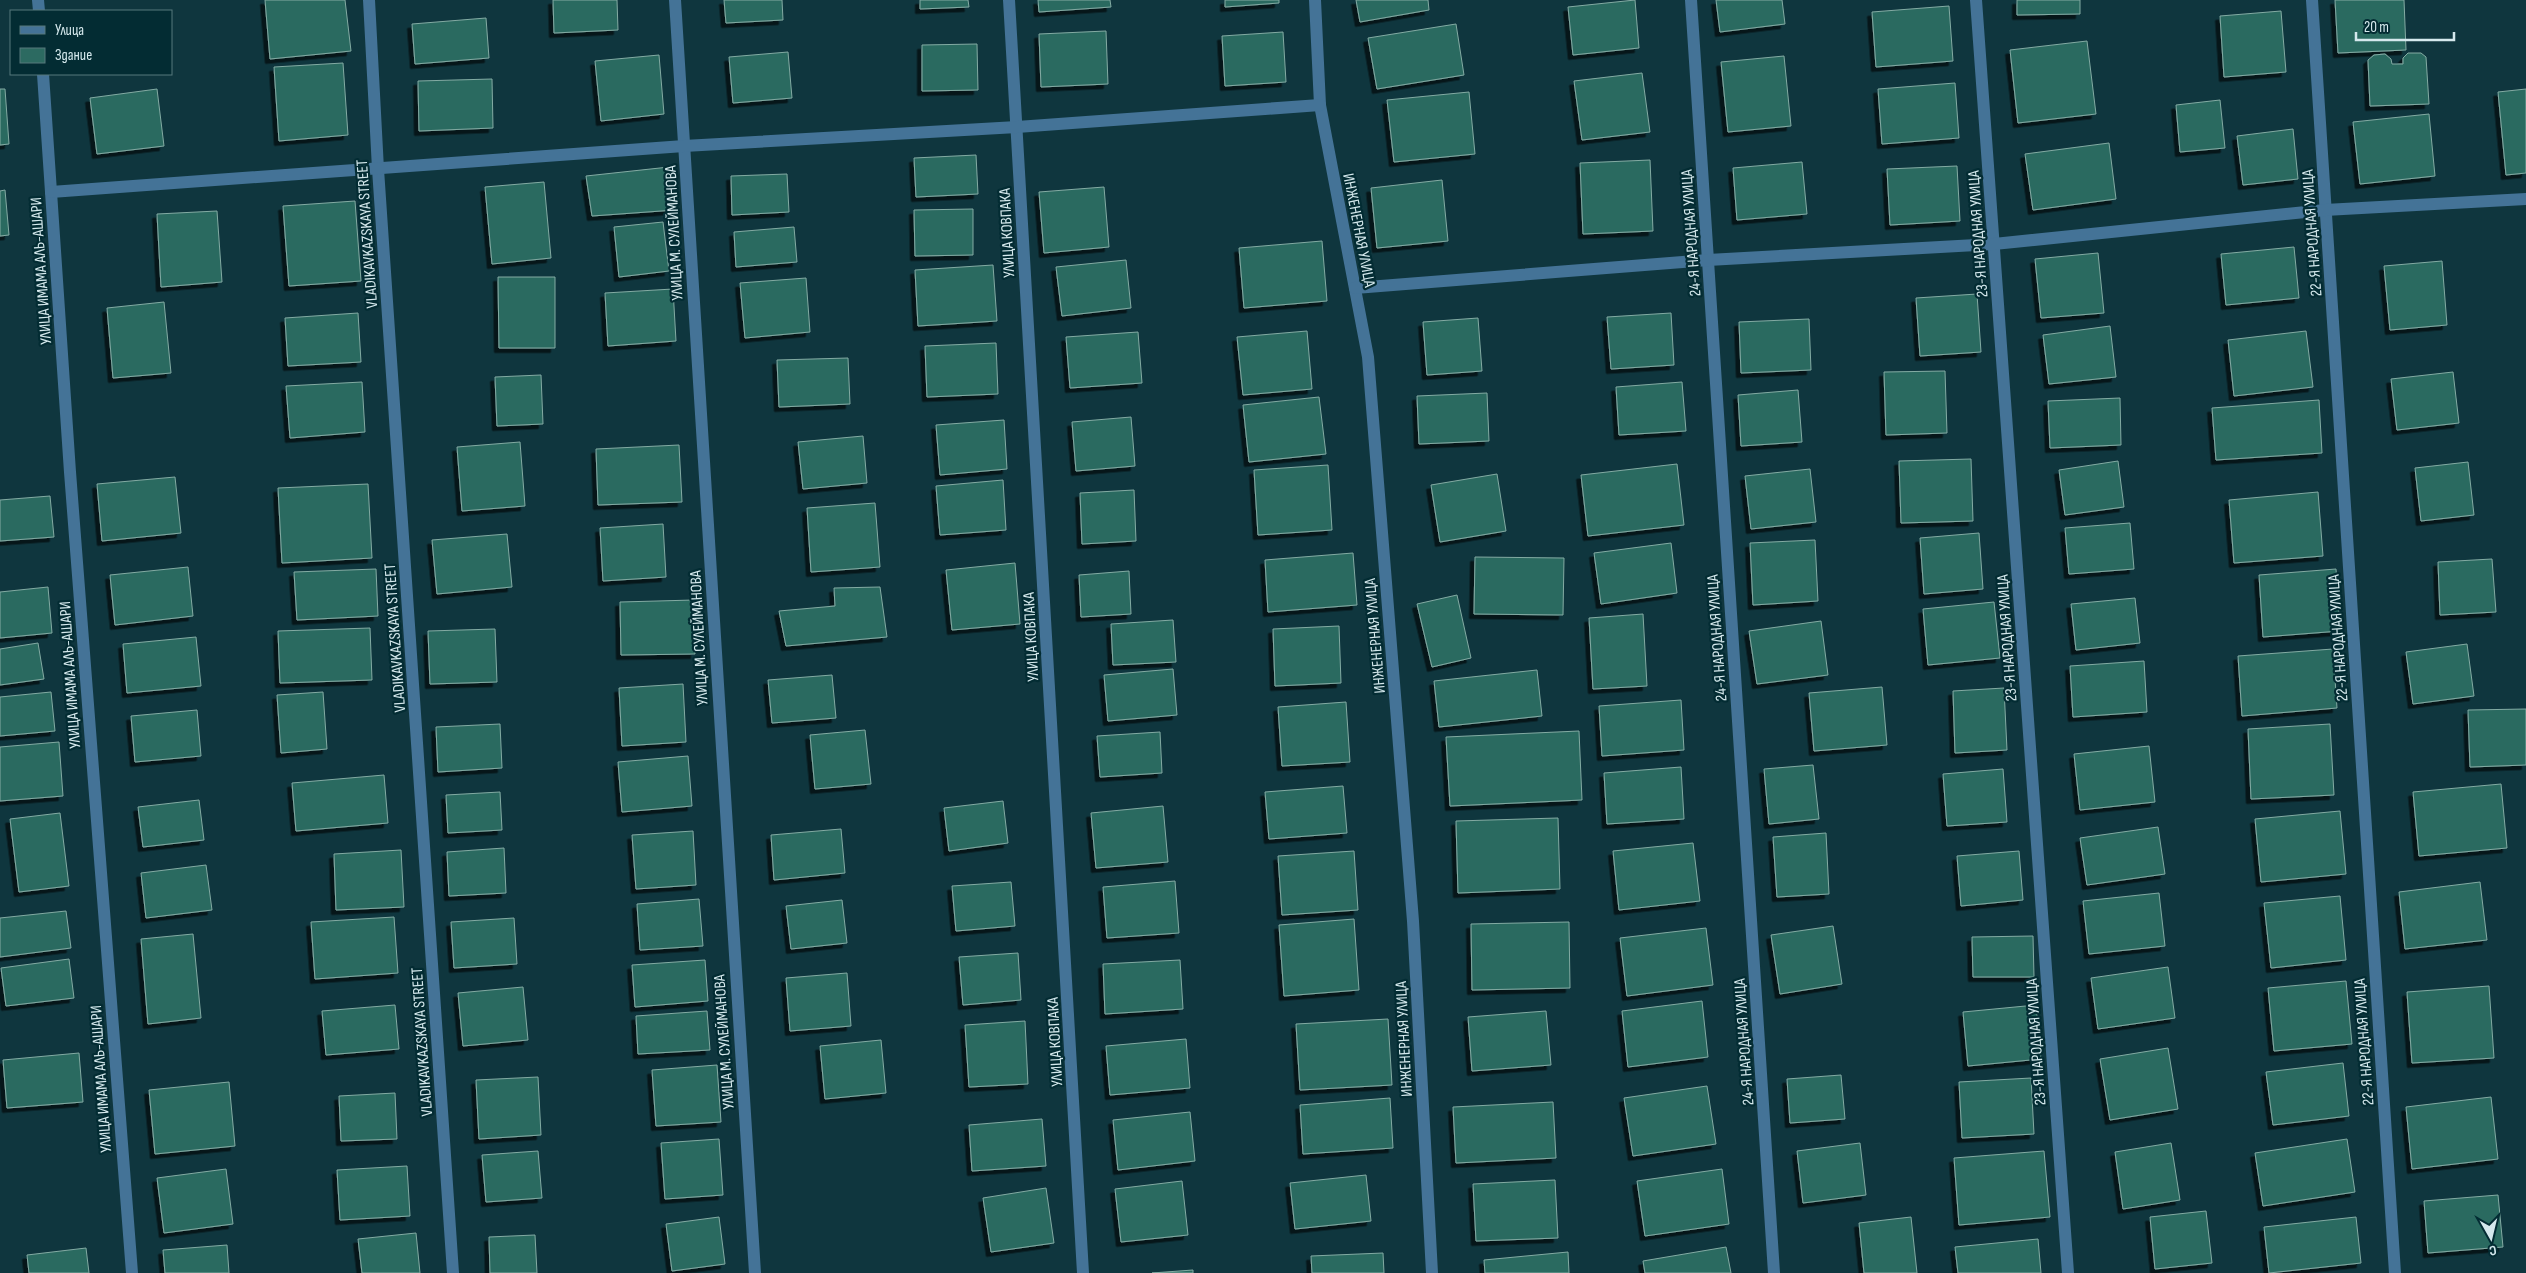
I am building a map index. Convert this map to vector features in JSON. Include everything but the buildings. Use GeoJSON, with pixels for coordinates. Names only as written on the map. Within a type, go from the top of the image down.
{"type":"FeatureCollection","features":[{"type":"Feature","properties":{"kind":"street","name":"VLADIKAVKAZSKAYA STREET"},"geometry":{"type":"LineString","coordinates":[[369,0],[378,168],[453,1273]]}},
{"type":"Feature","properties":{"kind":"street","name":"УЛИЦА М. СУЛЕЙМАНОВА"},"geometry":{"type":"LineString","coordinates":[[676,0],[755,1273]]}},
{"type":"Feature","properties":{"kind":"street","name":"УЛИЦА КОВПАКА"},"geometry":{"type":"LineString","coordinates":[[1009,0],[1083,1273]]}},
{"type":"Feature","properties":{"kind":"street","name":"ИНЖЕНЕРНАЯ УЛИЦА"},"geometry":{"type":"LineString","coordinates":[[1315,0],[1320,105],[1368,357],[1412,911],[1432,1273]]}},
{"type":"Feature","properties":{"kind":"street","name":"24-Я НАРОДНАЯ УЛИЦА"},"geometry":{"type":"LineString","coordinates":[[1691,0],[1774,1273]]}},
{"type":"Feature","properties":{"kind":"street","name":"23-Я НАРОДНАЯ УЛИЦА"},"geometry":{"type":"LineString","coordinates":[[1976,0],[2068,1273]]}},
{"type":"Feature","properties":{"kind":"street","name":"22-Я НАРОДНАЯ УЛИЦА"},"geometry":{"type":"LineString","coordinates":[[2312,0],[2395,1273]]}},
{"type":"Feature","properties":{"kind":"street","name":"УЛИЦА ИМАМА АЛЬ-АШАРИ"},"geometry":{"type":"LineString","coordinates":[[43,75],[69,462],[132,1273]]}},
{"type":"Feature","properties":{"kind":"street"},"geometry":{"type":"LineString","coordinates":[[51,192],[684,146],[1016,127],[1320,105]]}},
{"type":"Feature","properties":{"kind":"street"},"geometry":{"type":"LineString","coordinates":[[1355,288],[1708,260],[1994,244],[2325,210],[2526,199]]}}]}
